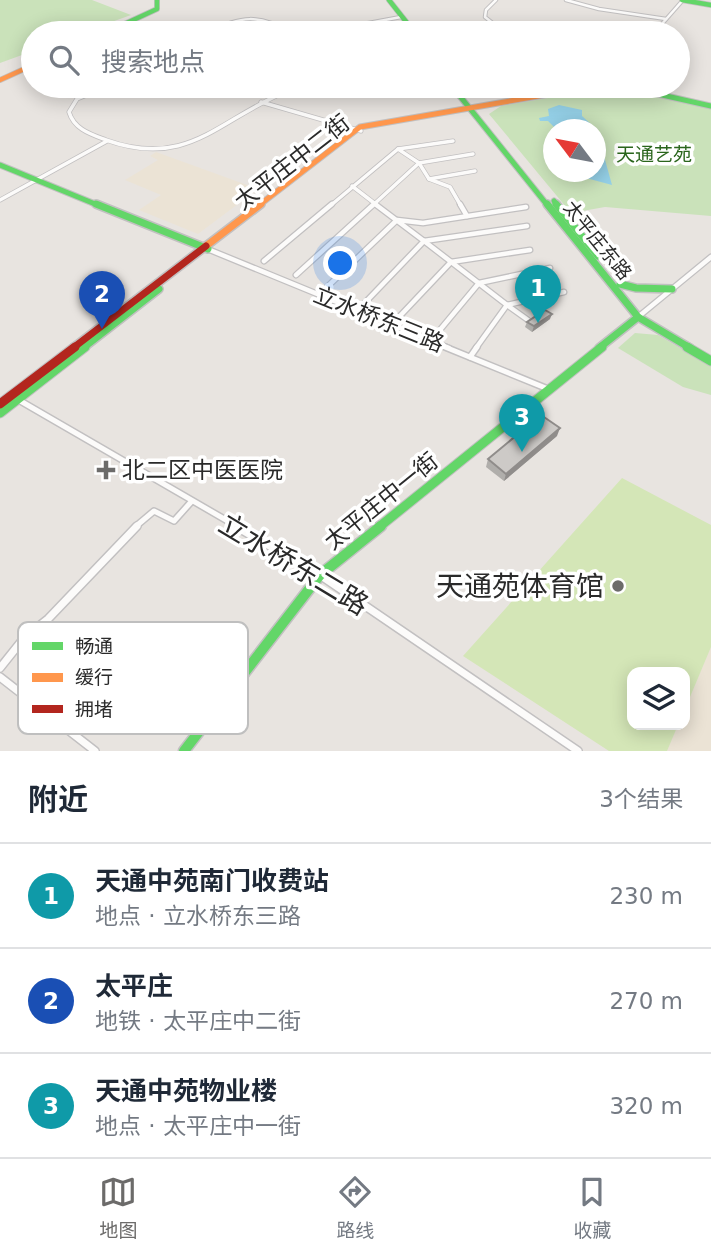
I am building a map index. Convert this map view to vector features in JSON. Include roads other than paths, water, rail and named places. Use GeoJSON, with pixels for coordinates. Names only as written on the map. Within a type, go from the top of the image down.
{"type":"FeatureCollection","features":[{"type":"Feature","properties":{"kind":"main road"},"geometry":{"type":"LineString","coordinates":[[131,21],[157,9],[157,0]]}},
{"type":"Feature","properties":{"kind":"main road"},"geometry":{"type":"LineString","coordinates":[[388,0],[403,21]]}},
{"type":"Feature","properties":{"kind":"main road"},"geometry":{"type":"LineString","coordinates":[[683,0],[711,4]]}},
{"type":"Feature","properties":{"kind":"main road"},"geometry":{"type":"LineString","coordinates":[[697,0],[711,4]]}},
{"type":"Feature","properties":{"kind":"main road"},"geometry":{"type":"LineString","coordinates":[[0,80],[21,70]]}},
{"type":"Feature","properties":{"kind":"main road","name":"太平庄东路"},"geometry":{"type":"LineString","coordinates":[[463,98],[620,284],[635,304],[638,317]]}},
{"type":"Feature","properties":{"kind":"main road","name":"太平庄东路"},"geometry":{"type":"LineString","coordinates":[[466,98],[638,317],[711,361]]}},
{"type":"Feature","properties":{"kind":"main road","name":"太平庄中二街"},"geometry":{"type":"LineString","coordinates":[[0,412],[366,125],[528,98]]}},
{"type":"Feature","properties":{"kind":"main road"},"geometry":{"type":"LineString","coordinates":[[676,98],[711,106]]}},
{"type":"Feature","properties":{"kind":"main road"},"geometry":{"type":"LineString","coordinates":[[0,164],[207,249]]}},
{"type":"Feature","properties":{"kind":"main road","name":"太平庄中二街"},"geometry":{"type":"LineString","coordinates":[[1,402],[207,249]]}},
{"type":"Feature","properties":{"kind":"main road"},"geometry":{"type":"LineString","coordinates":[[620,284],[636,288],[672,289]]}},
{"type":"Feature","properties":{"kind":"main road","name":"太平庄中一街"},"geometry":{"type":"LineString","coordinates":[[248,668],[320,575],[638,317]]}},
{"type":"Feature","properties":{"kind":"main road","name":"太平庄中一街"},"geometry":{"type":"LineString","coordinates":[[184,751],[197,734]]}},
{"type":"Feature","properties":{"kind":"street"},"geometry":{"type":"LineString","coordinates":[[566,0],[599,9],[667,19],[683,0]]}},
{"type":"Feature","properties":{"kind":"street"},"geometry":{"type":"LineString","coordinates":[[490,21],[485,17],[492,1]]}},
{"type":"Feature","properties":{"kind":"street"},"geometry":{"type":"LineString","coordinates":[[235,21],[247,16],[269,21]]}},
{"type":"Feature","properties":{"kind":"street"},"geometry":{"type":"LineString","coordinates":[[383,21],[400,18]]}},
{"type":"Feature","properties":{"kind":"street"},"geometry":{"type":"LineString","coordinates":[[79,98],[69,111],[74,123],[82,131],[136,148],[161,149],[193,144],[270,98]]}},
{"type":"Feature","properties":{"kind":"street"},"geometry":{"type":"LineString","coordinates":[[261,102],[358,130]]}},
{"type":"Feature","properties":{"kind":"street"},"geometry":{"type":"LineString","coordinates":[[0,200],[107,141]]}},
{"type":"Feature","properties":{"kind":"street"},"geometry":{"type":"LineString","coordinates":[[264,261],[398,149],[453,141]]}},
{"type":"Feature","properties":{"kind":"street"},"geometry":{"type":"LineString","coordinates":[[398,149],[419,163],[429,179],[450,187],[467,216]]}},
{"type":"Feature","properties":{"kind":"street"},"geometry":{"type":"LineString","coordinates":[[296,275],[419,163],[472,154]]}},
{"type":"Feature","properties":{"kind":"street"},"geometry":{"type":"LineString","coordinates":[[429,179],[475,172]]}},
{"type":"Feature","properties":{"kind":"street"},"geometry":{"type":"LineString","coordinates":[[352,186],[528,320]]}},
{"type":"Feature","properties":{"kind":"street"},"geometry":{"type":"LineString","coordinates":[[397,220],[423,223],[526,207]]}},
{"type":"Feature","properties":{"kind":"street"},"geometry":{"type":"LineString","coordinates":[[327,287],[397,220]]}},
{"type":"Feature","properties":{"kind":"street"},"geometry":{"type":"LineString","coordinates":[[357,311],[424,242],[527,226]]}},
{"type":"Feature","properties":{"kind":"street","name":"立水桥东三路"},"geometry":{"type":"LineString","coordinates":[[207,249],[548,389]]}},
{"type":"Feature","properties":{"kind":"street"},"geometry":{"type":"LineString","coordinates":[[399,317],[451,262],[530,250]]}},
{"type":"Feature","properties":{"kind":"street"},"geometry":{"type":"LineString","coordinates":[[638,317],[711,257]]}},
{"type":"Feature","properties":{"kind":"street"},"geometry":{"type":"LineString","coordinates":[[439,331],[479,284],[550,268]]}},
{"type":"Feature","properties":{"kind":"street"},"geometry":{"type":"LineString","coordinates":[[470,357],[507,304],[564,292]]}},
{"type":"Feature","properties":{"kind":"street"},"geometry":{"type":"LineString","coordinates":[[1,402],[17,399]]}},
{"type":"Feature","properties":{"kind":"street","name":"立水桥东二路"},"geometry":{"type":"LineString","coordinates":[[17,399],[320,575],[578,751]]}},
{"type":"Feature","properties":{"kind":"street"},"geometry":{"type":"LineString","coordinates":[[45,622],[147,515],[154,511],[174,521],[191,502]]}},
{"type":"Feature","properties":{"kind":"street"},"geometry":{"type":"LineString","coordinates":[[0,668],[18,646]]}},
{"type":"Feature","properties":{"kind":"street"},"geometry":{"type":"LineString","coordinates":[[0,677],[18,691]]}},
{"type":"Feature","properties":{"kind":"street"},"geometry":{"type":"LineString","coordinates":[[73,734],[95,751]]}},
{"type":"Feature","properties":{"kind":"water"},"geometry":{"type":"Polygon","coordinates":[[[559,105],[582,110],[585,119],[540,121],[539,118],[549,116],[548,109],[559,105]]]}},
{"type":"Feature","properties":{"kind":"water"},"geometry":{"type":"Polygon","coordinates":[[[606,163],[612,185],[601,182],[606,182],[606,163]]]}},
{"type":"Feature","properties":{"kind":"place","name":"天通中苑南门收费站"},"geometry":{"type":"Point","coordinates":[538,323]}},
{"type":"Feature","properties":{"kind":"place","name":"太平庄"},"geometry":{"type":"Point","coordinates":[102,329]}},
{"type":"Feature","properties":{"kind":"place","name":"天通中苑物业楼"},"geometry":{"type":"Point","coordinates":[522,452]}},
{"type":"Feature","properties":{"kind":"place","name":"北二区中医医院"},"geometry":{"type":"Point","coordinates":[106,470]}},
{"type":"Feature","properties":{"kind":"place","name":"天通苑体育馆"},"geometry":{"type":"Point","coordinates":[618,586]}},
{"type":"Feature","properties":{"kind":"park label","name":"天通艺苑"},"geometry":{"type":"Point","coordinates":[654,154]}}]}
